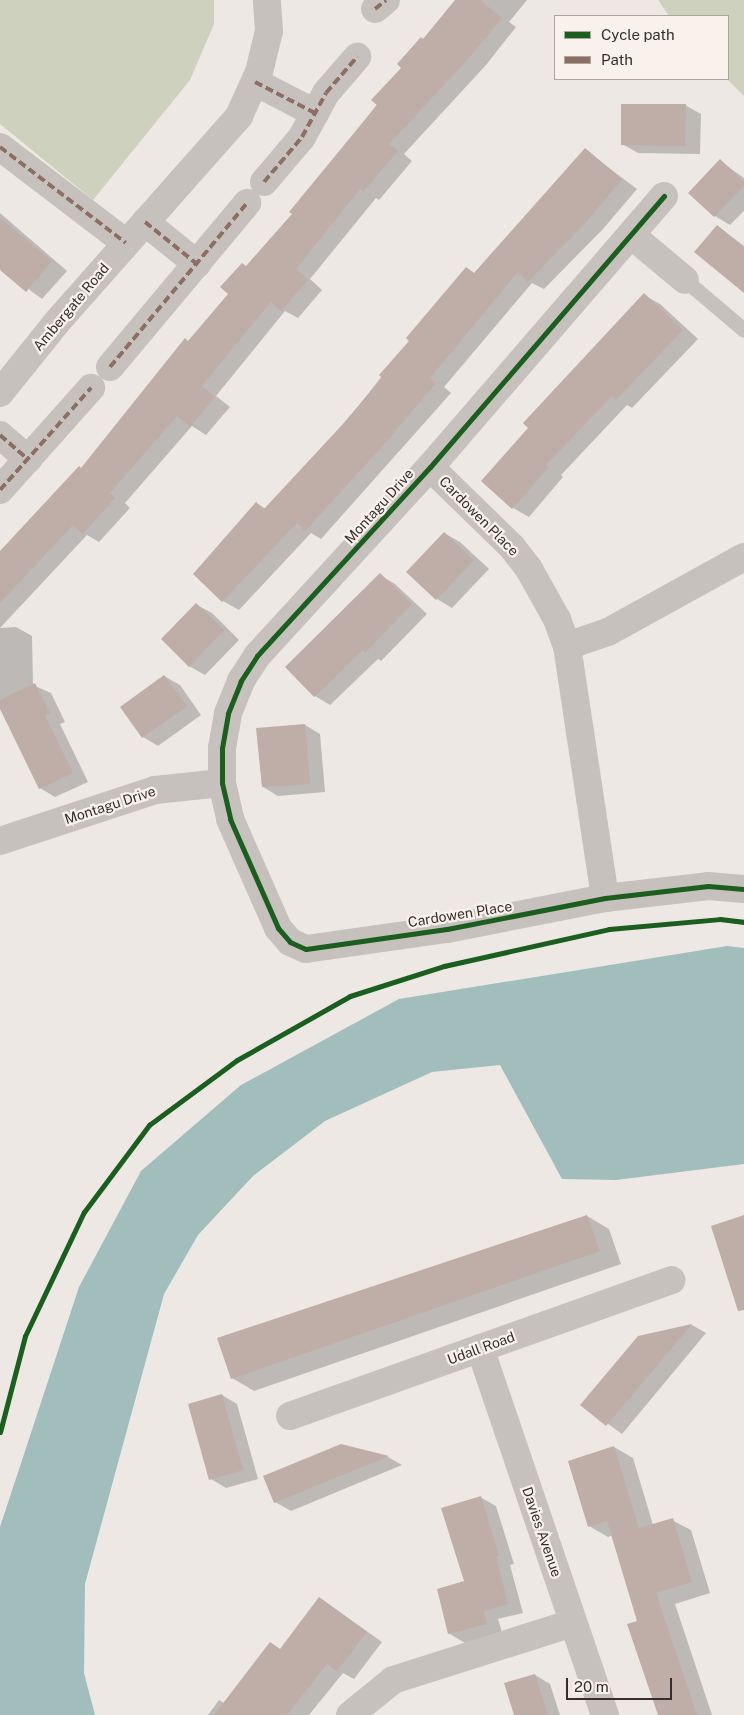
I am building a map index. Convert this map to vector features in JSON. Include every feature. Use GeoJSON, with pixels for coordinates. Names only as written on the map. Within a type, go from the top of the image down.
{"type":"FeatureCollection","features":[{"type":"Feature","properties":{"kind":"street","name":"Ambergate Road"},"geometry":{"type":"LineString","coordinates":[[0,393],[126,243],[239,116],[255,82],[269,31],[267,0]]}},
{"type":"Feature","properties":{"kind":"street"},"geometry":{"type":"LineString","coordinates":[[110,367],[302,137],[326,94],[357,57]]}},
{"type":"Feature","properties":{"kind":"street"},"geometry":{"type":"LineString","coordinates":[[255,82],[315,113]]}},
{"type":"Feature","properties":{"kind":"street"},"geometry":{"type":"LineString","coordinates":[[0,147],[126,243]]}},
{"type":"Feature","properties":{"kind":"street","name":"Montagu Drive"},"geometry":{"type":"LineString","coordinates":[[254,870],[230,819],[222,783],[222,748],[228,714],[251,665],[430,467],[664,196]]}},
{"type":"Feature","properties":{"kind":"street"},"geometry":{"type":"LineString","coordinates":[[145,222],[197,264]]}},
{"type":"Feature","properties":{"kind":"street"},"geometry":{"type":"LineString","coordinates":[[631,235],[685,280]]}},
{"type":"Feature","properties":{"kind":"street"},"geometry":{"type":"LineString","coordinates":[[0,490],[90,388]]}},
{"type":"Feature","properties":{"kind":"street"},"geometry":{"type":"LineString","coordinates":[[0,435],[28,459]]}},
{"type":"Feature","properties":{"kind":"street","name":"Cardowen Place"},"geometry":{"type":"LineString","coordinates":[[430,467],[524,562],[545,595],[567,646],[605,898]]}},
{"type":"Feature","properties":{"kind":"street"},"geometry":{"type":"LineString","coordinates":[[567,646],[608,632],[744,558]]}},
{"type":"Feature","properties":{"kind":"street","name":"Montagu Drive"},"geometry":{"type":"LineString","coordinates":[[0,841],[155,790],[222,783]]}},
{"type":"Feature","properties":{"kind":"street","name":"Cardowen Place"},"geometry":{"type":"LineString","coordinates":[[254,870],[278,928],[290,942],[306,949],[447,929],[605,898],[708,886],[744,889]]}},
{"type":"Feature","properties":{"kind":"street","name":"Udall Road"},"geometry":{"type":"LineString","coordinates":[[290,1416],[672,1280]]}},
{"type":"Feature","properties":{"kind":"street","name":"Davies Avenue"},"geometry":{"type":"LineString","coordinates":[[480,1348],[605,1715]]}},
{"type":"Feature","properties":{"kind":"street"},"geometry":{"type":"LineString","coordinates":[[350,1715],[393,1680],[573,1623]]}},
{"type":"Feature","properties":{"kind":"lane"},"geometry":{"type":"LineString","coordinates":[[685,280],[744,330]]}},
{"type":"Feature","properties":{"kind":"green space"},"geometry":{"type":"Polygon","coordinates":[[[0,0],[214,0],[214,24],[190,80],[93,200],[0,124],[0,0]]]}},
{"type":"Feature","properties":{"kind":"green space"},"geometry":{"type":"Polygon","coordinates":[[[658,0],[744,0],[744,96],[728,80],[729,15],[668,15],[658,0]]]}},
{"type":"Feature","properties":{"kind":"water"},"geometry":{"type":"Polygon","coordinates":[[[727,946],[744,948],[744,1164],[616,1180],[562,1179],[500,1065],[432,1072],[325,1121],[253,1176],[198,1235],[164,1294],[85,1584],[84,1673],[95,1715],[0,1715],[0,1527],[79,1287],[141,1171],[241,1085],[399,999],[727,946]]]}},
{"type":"Feature","properties":{"kind":"building"},"geometry":{"type":"Polygon","coordinates":[[[455,0],[480,0],[502,18],[470,57],[389,144],[398,151],[363,192],[360,189],[296,269],[308,280],[281,311],[271,302],[218,366],[202,386],[215,397],[190,427],[177,416],[110,493],[115,498],[83,534],[73,525],[0,603],[0,551],[79,466],[81,468],[185,338],[188,341],[228,294],[220,287],[242,263],[246,266],[292,214],[289,212],[377,105],[371,100],[401,68],[397,64],[421,37],[423,39],[455,0]]]}},
{"type":"Feature","properties":{"kind":"building"},"geometry":{"type":"Polygon","coordinates":[[[621,104],[686,104],[685,146],[621,145],[621,104]]]}},
{"type":"Feature","properties":{"kind":"building"},"geometry":{"type":"Polygon","coordinates":[[[585,148],[622,179],[588,220],[528,282],[518,272],[430,378],[436,383],[380,449],[305,531],[297,523],[222,602],[193,574],[256,502],[264,509],[342,425],[382,378],[379,375],[409,341],[406,338],[466,267],[474,273],[585,148]]]}},
{"type":"Feature","properties":{"kind":"building"},"geometry":{"type":"Polygon","coordinates":[[[720,159],[744,182],[744,186],[714,217],[688,193],[720,159]]]}},
{"type":"Feature","properties":{"kind":"building"},"geometry":{"type":"Polygon","coordinates":[[[0,218],[52,261],[26,292],[0,270],[0,218]]]}},
{"type":"Feature","properties":{"kind":"building"},"geometry":{"type":"Polygon","coordinates":[[[717,225],[744,248],[744,293],[694,252],[717,225]]]}},
{"type":"Feature","properties":{"kind":"building"},"geometry":{"type":"Polygon","coordinates":[[[644,293],[683,330],[616,400],[612,396],[546,465],[549,467],[512,509],[481,481],[528,428],[523,423],[644,293]]]}},
{"type":"Feature","properties":{"kind":"building"},"geometry":{"type":"Polygon","coordinates":[[[444,532],[474,560],[436,600],[406,572],[444,532]]]}},
{"type":"Feature","properties":{"kind":"building"},"geometry":{"type":"Polygon","coordinates":[[[380,573],[412,604],[365,653],[363,650],[314,697],[285,667],[380,573]]]}},
{"type":"Feature","properties":{"kind":"building"},"geometry":{"type":"Polygon","coordinates":[[[196,603],[224,630],[189,667],[161,639],[196,603]]]}},
{"type":"Feature","properties":{"kind":"building"},"geometry":{"type":"Polygon","coordinates":[[[164,675],[187,706],[142,738],[120,707],[164,675]]]}},
{"type":"Feature","properties":{"kind":"building"},"geometry":{"type":"Polygon","coordinates":[[[35,683],[50,713],[45,716],[73,773],[39,789],[0,709],[0,700],[35,683]]]}},
{"type":"Feature","properties":{"kind":"building"},"geometry":{"type":"Polygon","coordinates":[[[305,724],[310,784],[262,787],[256,728],[305,724]]]}},
{"type":"Feature","properties":{"kind":"building"},"geometry":{"type":"Polygon","coordinates":[[[587,1215],[600,1251],[231,1379],[217,1338],[587,1215]]]}},
{"type":"Feature","properties":{"kind":"building"},"geometry":{"type":"Polygon","coordinates":[[[744,1215],[744,1310],[738,1311],[711,1226],[744,1215]]]}},
{"type":"Feature","properties":{"kind":"building"},"geometry":{"type":"Polygon","coordinates":[[[692,1324],[606,1426],[580,1405],[638,1336],[692,1324]]]}},
{"type":"Feature","properties":{"kind":"building"},"geometry":{"type":"Polygon","coordinates":[[[222,1394],[243,1470],[209,1480],[188,1404],[222,1394]]]}},
{"type":"Feature","properties":{"kind":"building"},"geometry":{"type":"Polygon","coordinates":[[[341,1444],[389,1456],[274,1503],[263,1476],[341,1444]]]}},
{"type":"Feature","properties":{"kind":"building"},"geometry":{"type":"Polygon","coordinates":[[[614,1446],[639,1528],[673,1518],[692,1582],[656,1593],[697,1715],[658,1715],[627,1624],[637,1621],[607,1521],[588,1527],[568,1461],[614,1446]]]}},
{"type":"Feature","properties":{"kind":"building"},"geometry":{"type":"Polygon","coordinates":[[[481,1496],[499,1555],[496,1556],[508,1604],[484,1611],[487,1624],[448,1634],[437,1589],[464,1581],[441,1508],[481,1496]]]}},
{"type":"Feature","properties":{"kind":"building"},"geometry":{"type":"Polygon","coordinates":[[[319,1597],[367,1632],[337,1671],[327,1664],[287,1715],[214,1715],[270,1642],[280,1649],[319,1597]]]}},
{"type":"Feature","properties":{"kind":"building"},"geometry":{"type":"Polygon","coordinates":[[[535,1674],[548,1715],[514,1715],[504,1683],[535,1674]]]}},
{"type":"Feature","properties":{"kind":"marked path"},"geometry":{"type":"LineString","coordinates":[[375,9],[386,0]]}},
{"type":"Feature","properties":{"kind":"marked path"},"geometry":{"type":"LineString","coordinates":[[264,182],[302,137],[326,93],[357,57]]}},
{"type":"Feature","properties":{"kind":"marked path"},"geometry":{"type":"LineString","coordinates":[[255,82],[315,113]]}},
{"type":"Feature","properties":{"kind":"marked path"},"geometry":{"type":"LineString","coordinates":[[0,147],[126,243]]}},
{"type":"Feature","properties":{"kind":"marked path"},"geometry":{"type":"LineString","coordinates":[[110,367],[247,203]]}},
{"type":"Feature","properties":{"kind":"marked path"},"geometry":{"type":"LineString","coordinates":[[145,222],[197,264]]}},
{"type":"Feature","properties":{"kind":"marked path"},"geometry":{"type":"LineString","coordinates":[[0,490],[91,388]]}},
{"type":"Feature","properties":{"kind":"marked path"},"geometry":{"type":"LineString","coordinates":[[0,435],[28,459]]}},
{"type":"Feature","properties":{"kind":"cycle path"},"geometry":{"type":"LineString","coordinates":[[664,196],[430,467],[257,656],[241,681],[228,714],[222,748],[222,783],[230,819],[278,928],[290,942],[306,949],[447,929],[605,898],[708,886],[744,889]]}},
{"type":"Feature","properties":{"kind":"cycle path"},"geometry":{"type":"LineString","coordinates":[[0,1432],[25,1336],[84,1212],[149,1125],[237,1060],[350,996],[444,966],[609,929],[720,919],[744,922]]}}]}
